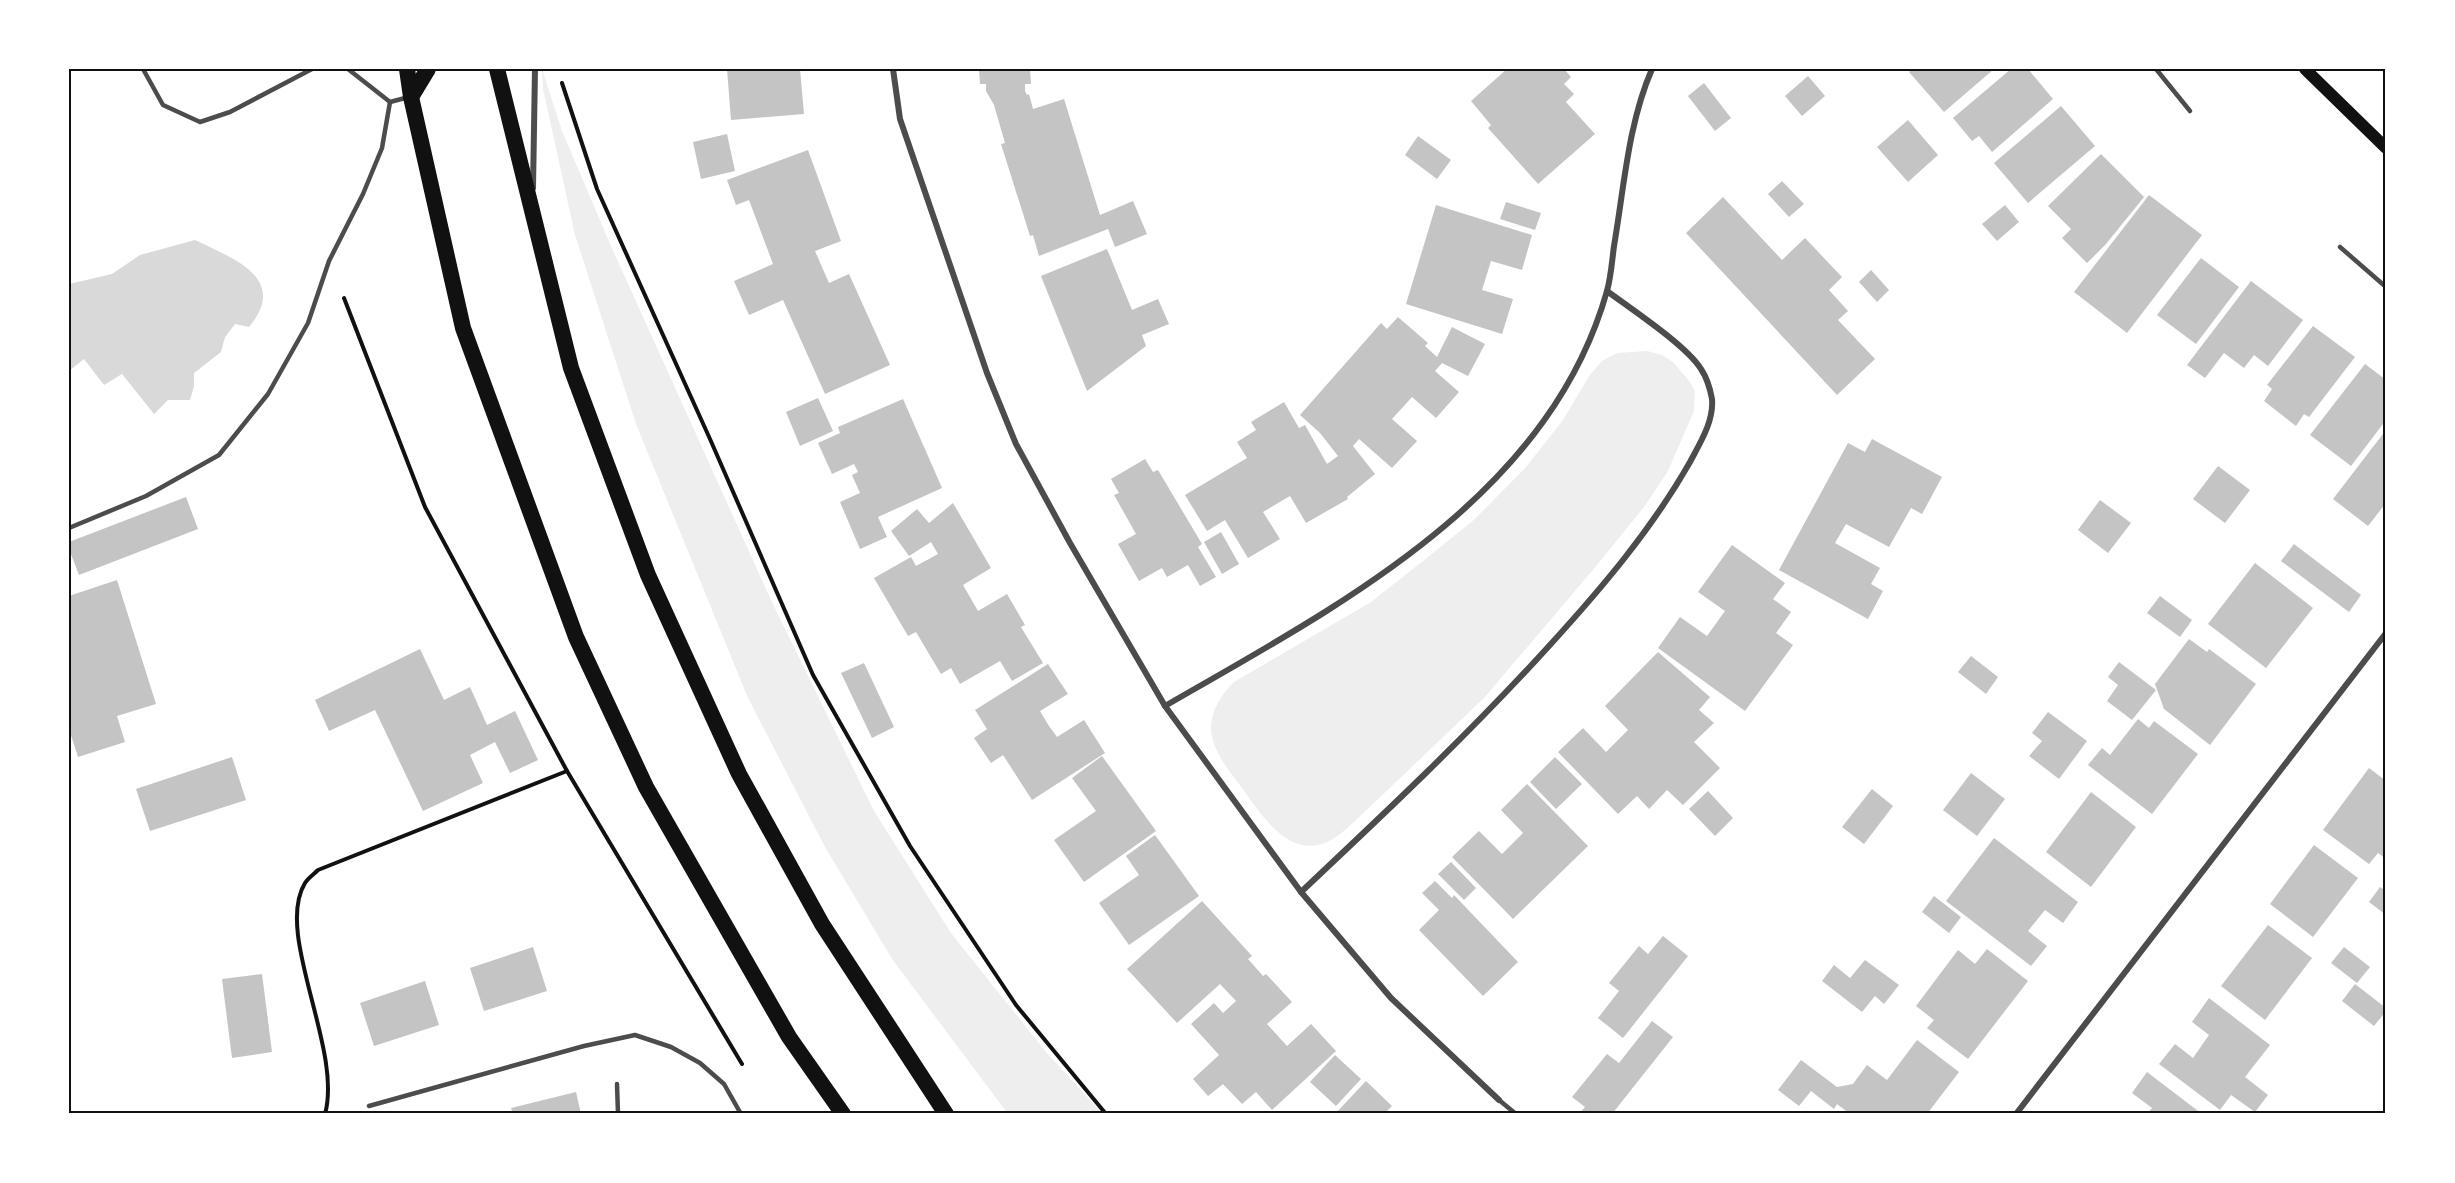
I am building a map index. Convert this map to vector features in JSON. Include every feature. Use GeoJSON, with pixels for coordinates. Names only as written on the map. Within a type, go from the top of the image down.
{"type":"FeatureCollection","features":[{"type":"Feature","properties":{"kind":"highway"},"geometry":{"type":"LineString","coordinates":[[407,69],[411,97],[463,328],[576,637],[646,787],[789,1037],[843,1114]]}},
{"type":"Feature","properties":{"kind":"highway"},"geometry":{"type":"LineString","coordinates":[[411,97],[428,69]]}},
{"type":"Feature","properties":{"kind":"highway"},"geometry":{"type":"LineString","coordinates":[[497,69],[533,220],[572,368],[648,575],[739,774],[822,924],[946,1114]]}},
{"type":"Feature","properties":{"kind":"main road"},"geometry":{"type":"LineString","coordinates":[[2305,69],[2386,148]]}},
{"type":"Feature","properties":{"kind":"street"},"geometry":{"type":"LineString","coordinates":[[533,220],[535,69]]}},
{"type":"Feature","properties":{"kind":"street"},"geometry":{"type":"LineString","coordinates":[[892,69],[900,119],[987,373],[1016,444],[1070,543],[1165,706],[1301,892],[1391,999],[1499,1100]]}},
{"type":"Feature","properties":{"kind":"street"},"geometry":{"type":"LineString","coordinates":[[1165,706],[1275,642],[1361,588],[1412,552],[1464,509],[1513,459],[1552,411],[1583,355],[1607,291],[1632,143],[1639,109],[1652,69]]}},
{"type":"Feature","properties":{"kind":"street"},"geometry":{"type":"LineString","coordinates":[[1301,892],[1493,707],[1584,608],[1634,547],[1677,485],[1699,445],[1710,418],[1712,401],[1709,384],[1700,367],[1680,346],[1607,291]]}},
{"type":"Feature","properties":{"kind":"street"},"geometry":{"type":"LineString","coordinates":[[2016,1114],[2386,633]]}},
{"type":"Feature","properties":{"kind":"lane"},"geometry":{"type":"LineString","coordinates":[[143,69],[163,105],[200,122],[230,112],[312,69]]}},
{"type":"Feature","properties":{"kind":"lane"},"geometry":{"type":"LineString","coordinates":[[348,69],[390,102]]}},
{"type":"Feature","properties":{"kind":"lane"},"geometry":{"type":"LineString","coordinates":[[2156,69],[2190,111]]}},
{"type":"Feature","properties":{"kind":"lane"},"geometry":{"type":"LineString","coordinates":[[390,102],[411,97]]}},
{"type":"Feature","properties":{"kind":"lane"},"geometry":{"type":"LineString","coordinates":[[69,528],[146,496],[219,455],[268,394],[308,323],[329,261],[363,194],[382,148],[390,102]]}},
{"type":"Feature","properties":{"kind":"lane"},"geometry":{"type":"LineString","coordinates":[[2340,247],[2386,287]]}},
{"type":"Feature","properties":{"kind":"lane"},"geometry":{"type":"LineString","coordinates":[[369,1106],[584,1046],[635,1035],[671,1047],[700,1063],[724,1084],[741,1114]]}},
{"type":"Feature","properties":{"kind":"lane"},"geometry":{"type":"LineString","coordinates":[[617,1084],[618,1114]]}},
{"type":"Feature","properties":{"kind":"lane"},"geometry":{"type":"LineString","coordinates":[[1499,1100],[1516,1114]]}},
{"type":"Feature","properties":{"kind":"path"},"geometry":{"type":"LineString","coordinates":[[561,80],[597,189],[813,675],[910,846],[1016,1005],[1106,1114]]}},
{"type":"Feature","properties":{"kind":"path"},"geometry":{"type":"LineString","coordinates":[[329,261],[425,507],[567,771],[747,1073]]}},
{"type":"Feature","properties":{"kind":"path"},"geometry":{"type":"LineString","coordinates":[[325,1114],[328,1102],[328,1073],[297,932],[299,902],[305,883],[318,870],[567,771]]}},
{"type":"Feature","properties":{"kind":"shaded area"},"geometry":{"type":"Polygon","coordinates":[[[542,69],[562,131],[611,246],[771,600],[874,811],[951,933],[1046,1052],[1103,1114],[1008,1114],[892,959],[825,847],[748,698],[636,424],[575,235],[543,89],[542,69]]]}},
{"type":"Feature","properties":{"kind":"shaded area"},"geometry":{"type":"Polygon","coordinates":[[[195,240],[225,254],[251,272],[260,283],[263,295],[260,310],[249,327],[235,324],[225,337],[221,352],[194,373],[194,386],[190,400],[168,400],[154,414],[122,374],[104,385],[84,359],[69,371],[69,284],[112,274],[140,255],[195,240]]]}},
{"type":"Feature","properties":{"kind":"shaded area"},"geometry":{"type":"Polygon","coordinates":[[[1647,351],[1662,355],[1673,362],[1695,391],[1694,411],[1668,471],[1644,507],[1484,698],[1354,822],[1336,837],[1320,844],[1306,846],[1293,842],[1281,834],[1260,812],[1227,768],[1215,747],[1211,731],[1212,717],[1225,692],[1234,682],[1371,602],[1475,519],[1526,467],[1563,420],[1589,376],[1602,361],[1617,353],[1647,351]]]}},
{"type":"Feature","properties":{"kind":"building"},"geometry":{"type":"Polygon","coordinates":[[[727,69],[800,69],[804,114],[731,120],[727,69]]]}},
{"type":"Feature","properties":{"kind":"building"},"geometry":{"type":"Polygon","coordinates":[[[979,69],[1030,69],[1031,84],[1025,84],[1025,91],[1027,95],[1029,94],[1033,109],[1064,99],[1100,215],[1133,201],[1147,234],[1115,247],[1108,229],[1039,256],[1033,235],[1030,236],[1001,144],[1005,143],[994,105],[986,91],[986,84],[980,84],[979,69]]]}},
{"type":"Feature","properties":{"kind":"building"},"geometry":{"type":"Polygon","coordinates":[[[1507,69],[1564,69],[1571,77],[1564,84],[1574,94],[1566,102],[1595,134],[1538,184],[1488,128],[1491,125],[1471,101],[1507,69]]]}},
{"type":"Feature","properties":{"kind":"building"},"geometry":{"type":"Polygon","coordinates":[[[1913,69],[1994,69],[1944,112],[1909,72],[1913,69]]]}},
{"type":"Feature","properties":{"kind":"building"},"geometry":{"type":"Polygon","coordinates":[[[2011,69],[2028,69],[2053,99],[1992,152],[1979,136],[1972,141],[1953,118],[2011,69]]]}},
{"type":"Feature","properties":{"kind":"building"},"geometry":{"type":"Polygon","coordinates":[[[1808,76],[1825,96],[1802,116],[1785,96],[1808,76]]]}},
{"type":"Feature","properties":{"kind":"building"},"geometry":{"type":"Polygon","coordinates":[[[1704,83],[1731,118],[1715,131],[1688,96],[1704,83]]]}},
{"type":"Feature","properties":{"kind":"building"},"geometry":{"type":"Polygon","coordinates":[[[2061,106],[2095,146],[2028,203],[1994,163],[2061,106]]]}},
{"type":"Feature","properties":{"kind":"building"},"geometry":{"type":"Polygon","coordinates":[[[1908,120],[1938,155],[1908,182],[1877,147],[1908,120]]]}},
{"type":"Feature","properties":{"kind":"building"},"geometry":{"type":"Polygon","coordinates":[[[727,134],[735,171],[701,179],[693,142],[727,134]]]}},
{"type":"Feature","properties":{"kind":"building"},"geometry":{"type":"Polygon","coordinates":[[[1418,136],[1451,160],[1437,179],[1405,155],[1418,136]]]}},
{"type":"Feature","properties":{"kind":"building"},"geometry":{"type":"Polygon","coordinates":[[[808,150],[841,241],[815,251],[829,283],[849,274],[890,365],[825,394],[783,300],[749,315],[734,281],[773,264],[749,200],[736,205],[727,180],[808,150]]]}},
{"type":"Feature","properties":{"kind":"building"},"geometry":{"type":"Polygon","coordinates":[[[2101,154],[2144,197],[2106,244],[2087,263],[2062,238],[2071,229],[2048,206],[2101,154]]]}},
{"type":"Feature","properties":{"kind":"building"},"geometry":{"type":"Polygon","coordinates":[[[1782,181],[1804,204],[1789,217],[1768,194],[1782,181]]]}},
{"type":"Feature","properties":{"kind":"building"},"geometry":{"type":"Polygon","coordinates":[[[2149,195],[2202,235],[2127,333],[2074,292],[2149,195]]]}},
{"type":"Feature","properties":{"kind":"building"},"geometry":{"type":"Polygon","coordinates":[[[1723,197],[1782,260],[1805,238],[1842,277],[1829,290],[1848,311],[1838,320],[1875,359],[1837,395],[1686,233],[1723,197]]]}},
{"type":"Feature","properties":{"kind":"building"},"geometry":{"type":"Polygon","coordinates":[[[1506,202],[1541,213],[1535,230],[1500,219],[1506,202]]]}},
{"type":"Feature","properties":{"kind":"building"},"geometry":{"type":"Polygon","coordinates":[[[1436,205],[1532,235],[1522,270],[1491,261],[1482,290],[1513,299],[1502,334],[1406,304],[1436,205]]]}},
{"type":"Feature","properties":{"kind":"building"},"geometry":{"type":"Polygon","coordinates":[[[2005,205],[2019,222],[1997,241],[1982,224],[2005,205]]]}},
{"type":"Feature","properties":{"kind":"building"},"geometry":{"type":"Polygon","coordinates":[[[1107,249],[1132,310],[1158,299],[1169,324],[1142,335],[1146,346],[1087,391],[1041,276],[1107,249]]]}},
{"type":"Feature","properties":{"kind":"building"},"geometry":{"type":"Polygon","coordinates":[[[2201,258],[2239,287],[2196,344],[2157,315],[2201,258]]]}},
{"type":"Feature","properties":{"kind":"building"},"geometry":{"type":"Polygon","coordinates":[[[1871,270],[1889,290],[1877,302],[1859,282],[1871,270]]]}},
{"type":"Feature","properties":{"kind":"building"},"geometry":{"type":"Polygon","coordinates":[[[2251,281],[2303,320],[2268,366],[2254,355],[2244,368],[2224,353],[2205,378],[2187,365],[2251,281]]]}},
{"type":"Feature","properties":{"kind":"building"},"geometry":{"type":"Polygon","coordinates":[[[1398,317],[1428,343],[1425,346],[1437,357],[1452,327],[1485,344],[1468,376],[1442,363],[1435,371],[1459,392],[1436,418],[1412,397],[1392,419],[1417,441],[1392,468],[1359,439],[1353,446],[1375,474],[1347,497],[1348,499],[1306,523],[1290,496],[1263,512],[1280,539],[1248,558],[1225,520],[1207,531],[1185,495],[1247,458],[1237,442],[1256,430],[1251,422],[1284,402],[1299,428],[1305,425],[1327,464],[1338,456],[1320,433],[1300,415],[1381,323],[1387,329],[1398,317]]]}},
{"type":"Feature","properties":{"kind":"building"},"geometry":{"type":"Polygon","coordinates":[[[2313,326],[2355,357],[2309,417],[2304,414],[2296,426],[2264,401],[2272,389],[2267,385],[2313,326]]]}},
{"type":"Feature","properties":{"kind":"building"},"geometry":{"type":"Polygon","coordinates":[[[2365,364],[2386,380],[2386,420],[2351,466],[2310,435],[2365,364]]]}},
{"type":"Feature","properties":{"kind":"building"},"geometry":{"type":"Polygon","coordinates":[[[818,398],[833,431],[800,446],[786,412],[818,398]]]}},
{"type":"Feature","properties":{"kind":"building"},"geometry":{"type":"Polygon","coordinates":[[[903,399],[942,488],[878,517],[887,537],[860,549],[840,502],[860,493],[852,475],[858,472],[854,464],[832,474],[818,443],[840,433],[838,427],[903,399]]]}},
{"type":"Feature","properties":{"kind":"building"},"geometry":{"type":"Polygon","coordinates":[[[2386,430],[2386,503],[2368,526],[2333,499],[2386,430]]]}},
{"type":"Feature","properties":{"kind":"building"},"geometry":{"type":"Polygon","coordinates":[[[1872,439],[1942,477],[1922,514],[1911,508],[1889,547],[1846,524],[1835,543],[1880,568],[1871,584],[1883,591],[1868,619],[1779,570],[1848,443],[1865,452],[1872,439]]]}},
{"type":"Feature","properties":{"kind":"building"},"geometry":{"type":"Polygon","coordinates":[[[1145,459],[1153,472],[1158,470],[1202,544],[1198,547],[1216,577],[1200,586],[1188,565],[1167,577],[1162,568],[1139,581],[1118,544],[1136,534],[1114,495],[1119,493],[1111,479],[1145,459]]]}},
{"type":"Feature","properties":{"kind":"building"},"geometry":{"type":"Polygon","coordinates":[[[2218,466],[2250,490],[2225,523],[2193,499],[2218,466]]]}},
{"type":"Feature","properties":{"kind":"building"},"geometry":{"type":"Polygon","coordinates":[[[186,497],[198,529],[79,575],[69,549],[69,542],[186,497]]]}},
{"type":"Feature","properties":{"kind":"building"},"geometry":{"type":"Polygon","coordinates":[[[2100,500],[2131,523],[2108,553],[2078,530],[2100,500]]]}},
{"type":"Feature","properties":{"kind":"building"},"geometry":{"type":"Polygon","coordinates":[[[953,503],[991,568],[963,585],[978,611],[1007,594],[1025,625],[1021,627],[1043,663],[1012,681],[1000,661],[960,684],[951,668],[941,674],[916,632],[908,636],[874,578],[911,557],[916,566],[938,554],[931,542],[909,556],[891,531],[917,509],[929,523],[953,503]]]}},
{"type":"Feature","properties":{"kind":"building"},"geometry":{"type":"Polygon","coordinates":[[[1221,532],[1239,564],[1222,574],[1204,542],[1221,532]]]}},
{"type":"Feature","properties":{"kind":"building"},"geometry":{"type":"Polygon","coordinates":[[[2294,544],[2361,595],[2349,612],[2281,561],[2294,544]]]}},
{"type":"Feature","properties":{"kind":"building"},"geometry":{"type":"Polygon","coordinates":[[[1732,545],[1785,583],[1773,599],[1791,612],[1776,633],[1793,645],[1745,711],[1658,648],[1680,617],[1707,636],[1725,611],[1698,592],[1732,545]]]}},
{"type":"Feature","properties":{"kind":"building"},"geometry":{"type":"Polygon","coordinates":[[[2255,563],[2313,608],[2266,668],[2208,624],[2255,563]]]}},
{"type":"Feature","properties":{"kind":"building"},"geometry":{"type":"Polygon","coordinates":[[[117,580],[156,704],[117,716],[125,742],[78,757],[69,729],[69,596],[117,580]]]}},
{"type":"Feature","properties":{"kind":"building"},"geometry":{"type":"Polygon","coordinates":[[[2160,596],[2192,620],[2180,637],[2147,613],[2160,596]]]}},
{"type":"Feature","properties":{"kind":"building"},"geometry":{"type":"Polygon","coordinates":[[[2189,639],[2207,652],[2209,649],[2256,684],[2210,745],[2164,709],[2155,684],[2189,639]]]}},
{"type":"Feature","properties":{"kind":"building"},"geometry":{"type":"Polygon","coordinates":[[[420,649],[444,700],[470,687],[487,725],[515,711],[538,760],[510,773],[495,742],[470,755],[483,783],[423,811],[375,710],[329,731],[315,700],[420,649]]]}},
{"type":"Feature","properties":{"kind":"building"},"geometry":{"type":"Polygon","coordinates":[[[1658,652],[1710,697],[1699,710],[1714,723],[1694,742],[1720,768],[1683,805],[1667,790],[1649,809],[1637,796],[1618,814],[1558,752],[1583,728],[1606,752],[1628,730],[1605,706],[1658,652]]]}},
{"type":"Feature","properties":{"kind":"building"},"geometry":{"type":"Polygon","coordinates":[[[1971,656],[1998,677],[1986,694],[1958,672],[1971,656]]]}},
{"type":"Feature","properties":{"kind":"building"},"geometry":{"type":"Polygon","coordinates":[[[2119,662],[2156,690],[2132,720],[2107,701],[2118,685],[2108,677],[2119,662]]]}},
{"type":"Feature","properties":{"kind":"building"},"geometry":{"type":"Polygon","coordinates":[[[864,663],[894,727],[872,738],[841,673],[864,663]]]}},
{"type":"Feature","properties":{"kind":"building"},"geometry":{"type":"Polygon","coordinates":[[[1048,664],[1068,694],[1040,711],[1049,726],[1057,737],[1084,720],[1105,753],[1032,800],[1003,755],[991,763],[974,738],[987,729],[975,710],[1048,664]]]}},
{"type":"Feature","properties":{"kind":"building"},"geometry":{"type":"Polygon","coordinates":[[[2048,712],[2087,741],[2059,779],[2029,756],[2042,741],[2032,733],[2048,712]]]}},
{"type":"Feature","properties":{"kind":"building"},"geometry":{"type":"Polygon","coordinates":[[[2138,719],[2149,728],[2154,721],[2198,754],[2152,814],[2088,765],[2102,748],[2110,755],[2138,719]]]}},
{"type":"Feature","properties":{"kind":"building"},"geometry":{"type":"Polygon","coordinates":[[[1102,756],[1156,831],[1084,882],[1054,840],[1096,811],[1072,778],[1102,756]]]}},
{"type":"Feature","properties":{"kind":"building"},"geometry":{"type":"Polygon","coordinates":[[[232,757],[246,800],[150,831],[136,789],[232,757]]]}},
{"type":"Feature","properties":{"kind":"building"},"geometry":{"type":"Polygon","coordinates":[[[1555,757],[1582,784],[1556,809],[1530,782],[1555,757]]]}},
{"type":"Feature","properties":{"kind":"building"},"geometry":{"type":"Polygon","coordinates":[[[2369,768],[2386,781],[2386,859],[2378,853],[2369,864],[2323,830],[2369,768]]]}},
{"type":"Feature","properties":{"kind":"building"},"geometry":{"type":"Polygon","coordinates":[[[1971,773],[2005,799],[1977,836],[1943,810],[1971,773]]]}},
{"type":"Feature","properties":{"kind":"building"},"geometry":{"type":"Polygon","coordinates":[[[1527,784],[1588,846],[1513,919],[1452,857],[1479,831],[1502,854],[1523,833],[1501,810],[1527,784]]]}},
{"type":"Feature","properties":{"kind":"building"},"geometry":{"type":"Polygon","coordinates":[[[1872,789],[1893,806],[1864,844],[1842,827],[1872,789]]]}},
{"type":"Feature","properties":{"kind":"building"},"geometry":{"type":"Polygon","coordinates":[[[1708,791],[1733,818],[1715,836],[1689,809],[1708,791]]]}},
{"type":"Feature","properties":{"kind":"building"},"geometry":{"type":"Polygon","coordinates":[[[2091,792],[2136,827],[2091,887],[2046,852],[2091,792]]]}},
{"type":"Feature","properties":{"kind":"building"},"geometry":{"type":"Polygon","coordinates":[[[1155,835],[1199,896],[1129,945],[1099,903],[1139,875],[1126,856],[1155,835]]]}},
{"type":"Feature","properties":{"kind":"building"},"geometry":{"type":"Polygon","coordinates":[[[1994,838],[2078,902],[2063,923],[2045,910],[2028,931],[2047,946],[2031,966],[1946,901],[1994,838]]]}},
{"type":"Feature","properties":{"kind":"building"},"geometry":{"type":"Polygon","coordinates":[[[2314,845],[2358,878],[2313,937],[2270,904],[2314,845]]]}},
{"type":"Feature","properties":{"kind":"building"},"geometry":{"type":"Polygon","coordinates":[[[1451,862],[1476,888],[1464,900],[1438,874],[1451,862]]]}},
{"type":"Feature","properties":{"kind":"building"},"geometry":{"type":"Polygon","coordinates":[[[1435,881],[1452,898],[1454,895],[1518,962],[1483,996],[1419,930],[1439,910],[1422,893],[1435,881]]]}},
{"type":"Feature","properties":{"kind":"building"},"geometry":{"type":"Polygon","coordinates":[[[2380,887],[2386,891],[2386,915],[2369,902],[2380,887]]]}},
{"type":"Feature","properties":{"kind":"building"},"geometry":{"type":"Polygon","coordinates":[[[1934,896],[1961,917],[1949,933],[1922,912],[1934,896]]]}},
{"type":"Feature","properties":{"kind":"building"},"geometry":{"type":"Polygon","coordinates":[[[1202,901],[1252,956],[1248,959],[1263,976],[1266,974],[1292,1002],[1267,1024],[1287,1046],[1311,1024],[1336,1051],[1272,1110],[1256,1092],[1242,1104],[1223,1084],[1208,1096],[1193,1079],[1219,1055],[1191,1024],[1214,1003],[1223,1013],[1236,1001],[1220,984],[1177,1023],[1127,969],[1202,901]]]}},
{"type":"Feature","properties":{"kind":"building"},"geometry":{"type":"Polygon","coordinates":[[[2268,925],[2312,958],[2265,1020],[2221,986],[2268,925]]]}},
{"type":"Feature","properties":{"kind":"building"},"geometry":{"type":"Polygon","coordinates":[[[1663,936],[1688,956],[1623,1038],[1598,1018],[1619,991],[1609,983],[1639,946],[1648,954],[1663,936]]]}},
{"type":"Feature","properties":{"kind":"building"},"geometry":{"type":"Polygon","coordinates":[[[533,947],[547,991],[484,1011],[470,968],[533,947]]]}},
{"type":"Feature","properties":{"kind":"building"},"geometry":{"type":"Polygon","coordinates":[[[2344,947],[2370,967],[2357,983],[2331,963],[2344,947]]]}},
{"type":"Feature","properties":{"kind":"building"},"geometry":{"type":"Polygon","coordinates":[[[1987,949],[2028,981],[1968,1059],[1927,1028],[1934,1020],[1916,1006],[1958,950],[1975,964],[1987,949]]]}},
{"type":"Feature","properties":{"kind":"building"},"geometry":{"type":"Polygon","coordinates":[[[1865,960],[1899,985],[1884,1004],[1875,996],[1862,1012],[1822,981],[1834,965],[1850,978],[1865,960]]]}},
{"type":"Feature","properties":{"kind":"building"},"geometry":{"type":"Polygon","coordinates":[[[262,974],[272,1052],[232,1058],[222,979],[262,974]]]}},
{"type":"Feature","properties":{"kind":"building"},"geometry":{"type":"Polygon","coordinates":[[[425,981],[439,1025],[374,1046],[360,1003],[425,981]]]}},
{"type":"Feature","properties":{"kind":"building"},"geometry":{"type":"Polygon","coordinates":[[[2355,984],[2386,1008],[2374,1026],[2342,1001],[2355,984]]]}},
{"type":"Feature","properties":{"kind":"building"},"geometry":{"type":"Polygon","coordinates":[[[2209,998],[2270,1045],[2245,1077],[2268,1095],[2255,1112],[2231,1095],[2220,1110],[2159,1064],[2175,1044],[2193,1058],[2209,1035],[2192,1022],[2209,998]]]}},
{"type":"Feature","properties":{"kind":"building"},"geometry":{"type":"Polygon","coordinates":[[[1652,1021],[1673,1037],[1612,1114],[1579,1114],[1585,1107],[1572,1097],[1607,1054],[1619,1063],[1652,1021]]]}},
{"type":"Feature","properties":{"kind":"building"},"geometry":{"type":"Polygon","coordinates":[[[1917,1040],[1959,1072],[1927,1114],[1850,1114],[1837,1104],[1834,1109],[1811,1091],[1799,1106],[1778,1090],[1801,1060],[1837,1087],[1853,1084],[1867,1065],[1887,1080],[1917,1040]]]}},
{"type":"Feature","properties":{"kind":"building"},"geometry":{"type":"Polygon","coordinates":[[[1335,1055],[1361,1079],[1336,1106],[1310,1082],[1335,1055]]]}},
{"type":"Feature","properties":{"kind":"building"},"geometry":{"type":"Polygon","coordinates":[[[2147,1072],[2202,1114],[2147,1114],[2152,1108],[2132,1093],[2147,1072]]]}},
{"type":"Feature","properties":{"kind":"building"},"geometry":{"type":"Polygon","coordinates":[[[1366,1081],[1392,1106],[1384,1114],[1335,1114],[1366,1081]]]}},
{"type":"Feature","properties":{"kind":"building"},"geometry":{"type":"Polygon","coordinates":[[[576,1092],[581,1114],[513,1114],[511,1108],[576,1092]]]}}]}
